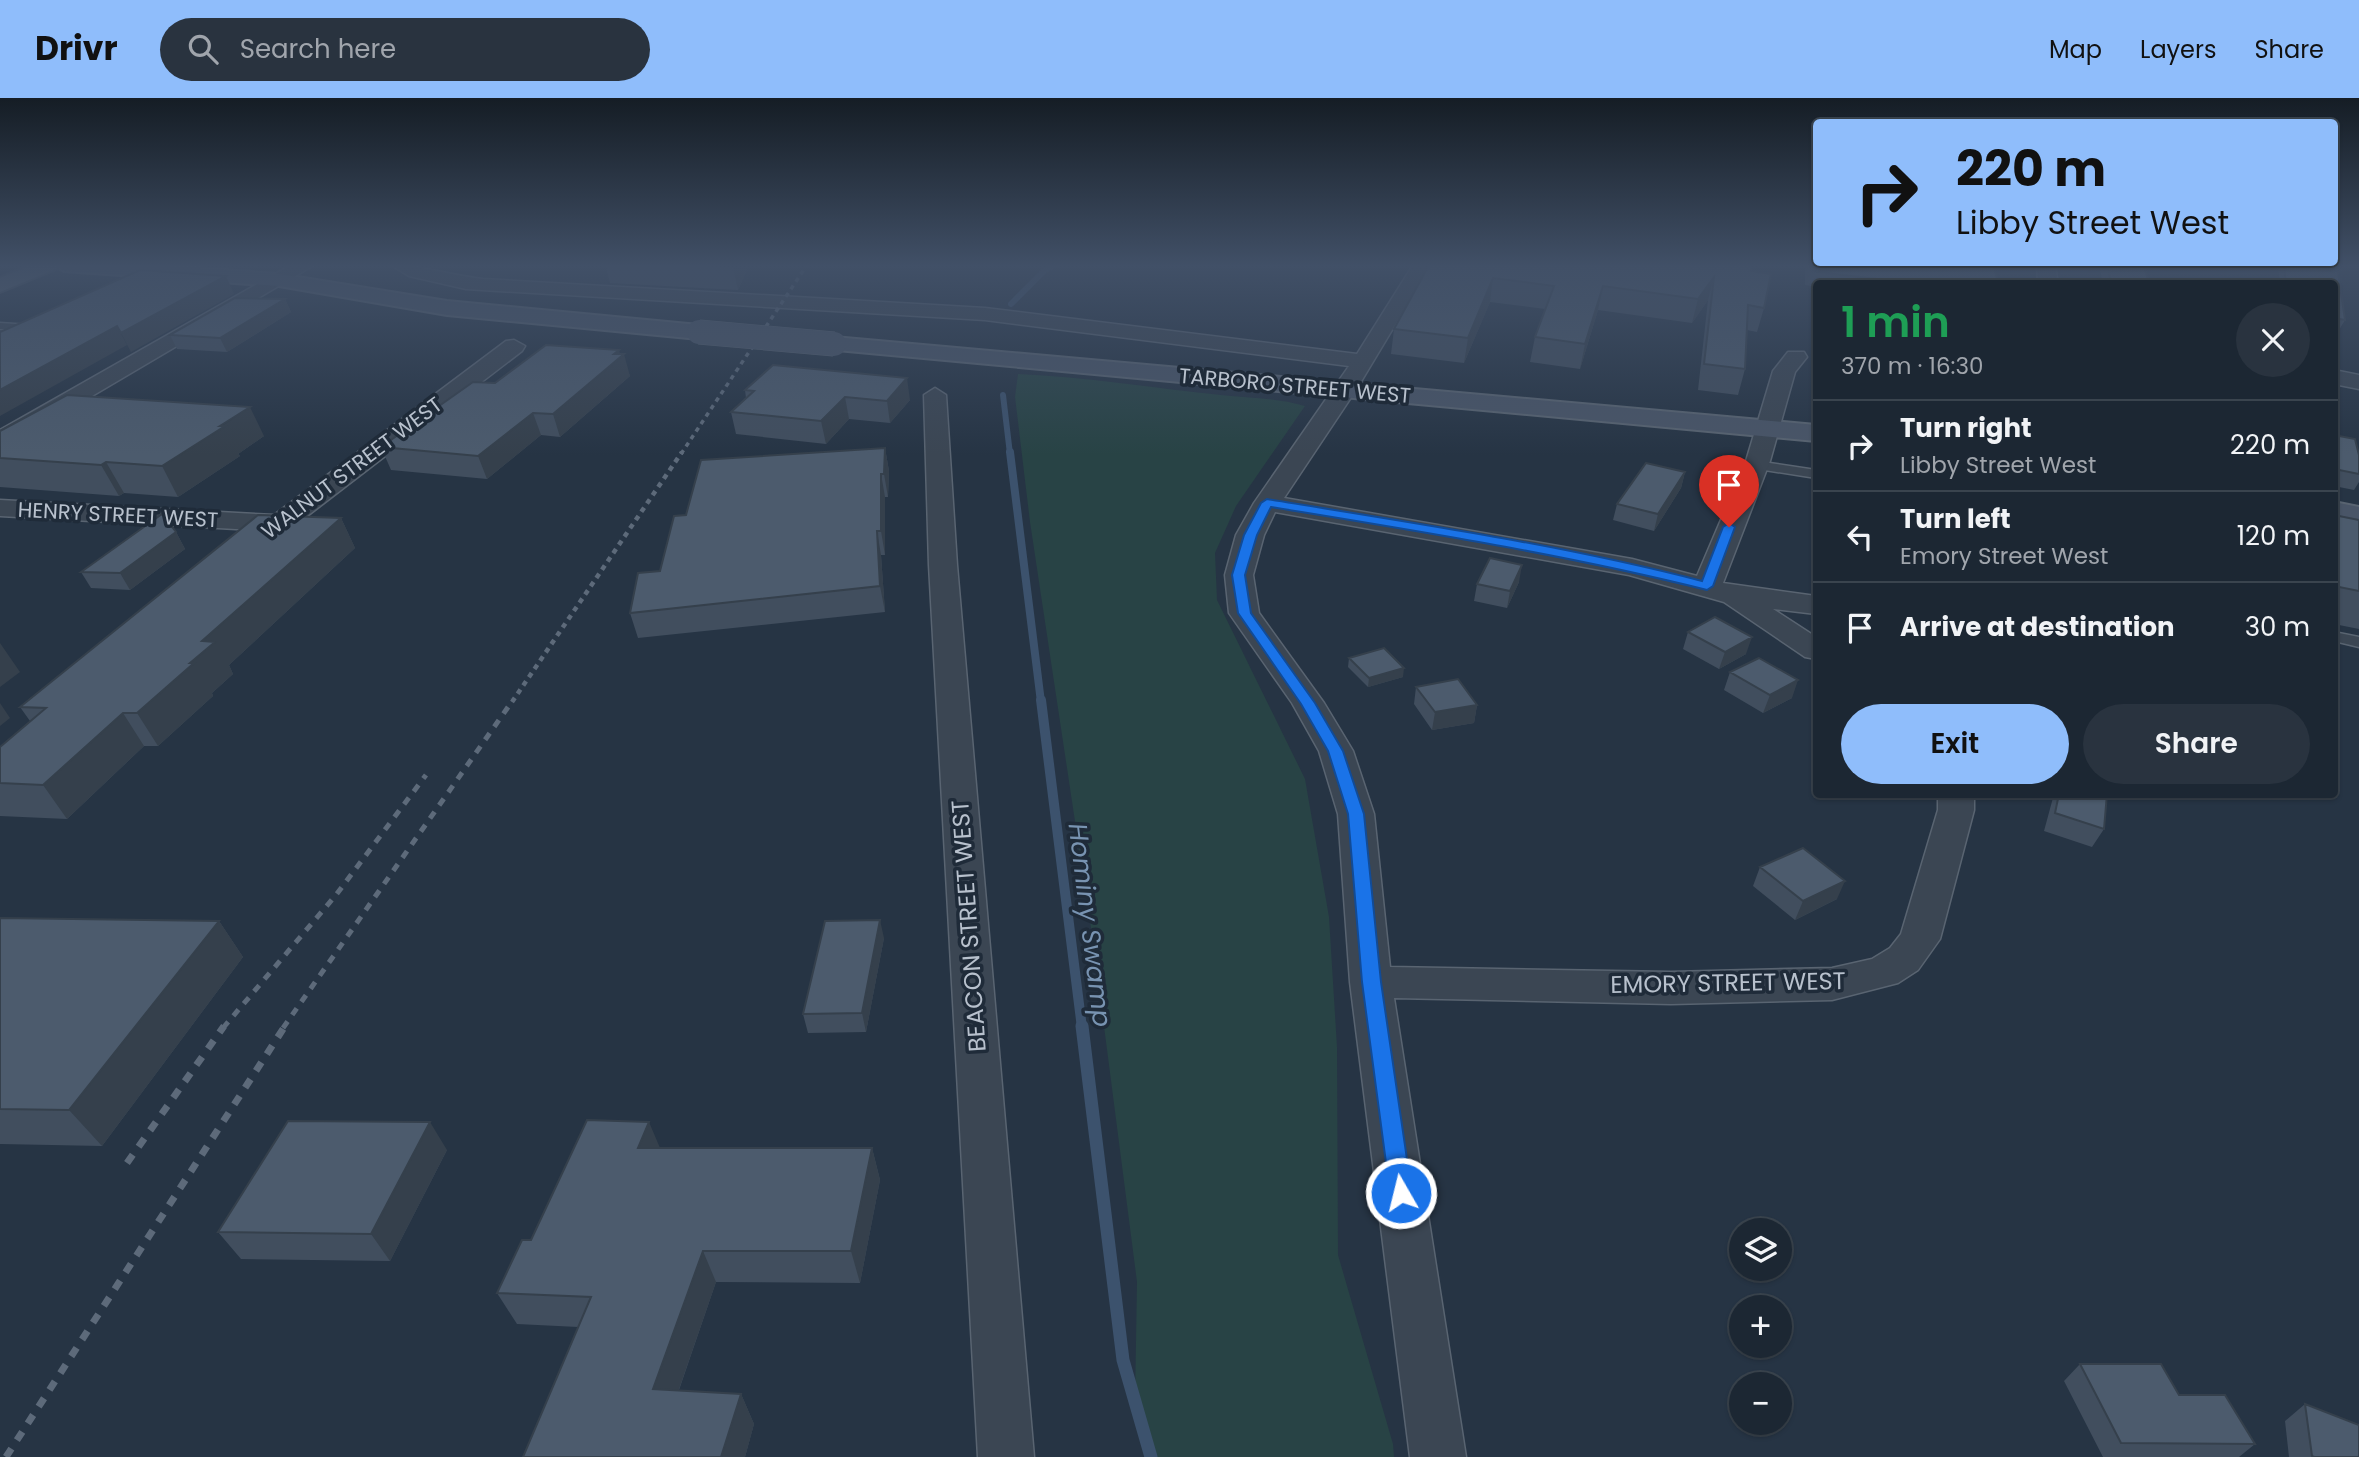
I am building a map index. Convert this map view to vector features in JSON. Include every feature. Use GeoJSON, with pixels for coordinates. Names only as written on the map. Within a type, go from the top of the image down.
{"type":"FeatureCollection","features":[{"type":"Feature","properties":{"kind":"main road","name":"TARBORO STREET WEST"},"geometry":{"type":"LineString","coordinates":[[661,328],[834,344],[1354,375],[1813,433]]}},
{"type":"Feature","properties":{"kind":"main road"},"geometry":{"type":"LineString","coordinates":[[2338,512],[2359,516]]}},
{"type":"Feature","properties":{"kind":"street"},"geometry":{"type":"LineString","coordinates":[[0,440],[195,328]]}},
{"type":"Feature","properties":{"kind":"street"},"geometry":{"type":"LineString","coordinates":[[1110,328],[1164,334],[1354,375]]}},
{"type":"Feature","properties":{"kind":"street"},"geometry":{"type":"LineString","coordinates":[[1383,328],[1267,503],[1242,558],[1239,591],[1244,613],[1308,703],[1343,769],[1356,814],[1371,982],[1438,1457]]}},
{"type":"Feature","properties":{"kind":"street","name":"WALNUT STREET WEST"},"geometry":{"type":"LineString","coordinates":[[224,568],[278,523],[514,345]]}},
{"type":"Feature","properties":{"kind":"street"},"geometry":{"type":"LineString","coordinates":[[1719,591],[1784,372],[1796,357]]}},
{"type":"Feature","properties":{"kind":"street"},"geometry":{"type":"LineString","coordinates":[[2338,378],[2359,382]]}},
{"type":"Feature","properties":{"kind":"street","name":"BEACON STREET WEST"},"geometry":{"type":"LineString","coordinates":[[936,395],[943,565],[1006,1457]]}},
{"type":"Feature","properties":{"kind":"street"},"geometry":{"type":"LineString","coordinates":[[1267,503],[1504,542],[1632,567],[1719,591],[1813,605]]}},
{"type":"Feature","properties":{"kind":"street","name":"HENRY STREET WEST"},"geometry":{"type":"LineString","coordinates":[[0,508],[278,523]]}},
{"type":"Feature","properties":{"kind":"street"},"geometry":{"type":"LineString","coordinates":[[1719,591],[1813,648]]}},
{"type":"Feature","properties":{"kind":"street","name":"EMORY STREET WEST"},"geometry":{"type":"LineString","coordinates":[[1371,982],[1671,988],[1832,984],[1884,972],[1904,959],[1920,939],[1956,810],[1956,798]]}},
{"type":"Feature","properties":{"kind":"lane"},"geometry":{"type":"LineString","coordinates":[[0,342],[29,328]]}},
{"type":"Feature","properties":{"kind":"lane"},"geometry":{"type":"LineString","coordinates":[[1756,466],[1813,474]]}},
{"type":"Feature","properties":{"kind":"lane"},"geometry":{"type":"LineString","coordinates":[[2338,637],[2359,642]]}},
{"type":"Feature","properties":{"kind":"green space"},"geometry":{"type":"Polygon","coordinates":[[[1018,374],[1284,401],[1305,406],[1236,506],[1215,553],[1217,600],[1305,779],[1329,917],[1337,1047],[1338,1255],[1393,1444],[1394,1457],[1157,1457],[1135,1401],[1137,1282],[1093,941],[1030,522],[1015,397],[1018,374]]]}},
{"type":"Feature","properties":{"kind":"building"},"geometry":{"type":"Polygon","coordinates":[[[8,328],[113,328],[0,390],[0,332],[8,328]]]}},
{"type":"Feature","properties":{"kind":"building"},"geometry":{"type":"Polygon","coordinates":[[[182,328],[236,328],[220,338],[170,335],[182,328]]]}},
{"type":"Feature","properties":{"kind":"building"},"geometry":{"type":"Polygon","coordinates":[[[1394,328],[1472,328],[1468,338],[1394,328]]]}},
{"type":"Feature","properties":{"kind":"building"},"geometry":{"type":"Polygon","coordinates":[[[1538,328],[1590,328],[1585,344],[1535,337],[1538,328]]]}},
{"type":"Feature","properties":{"kind":"building"},"geometry":{"type":"Polygon","coordinates":[[[1708,328],[1747,328],[1745,369],[1704,364],[1708,328]]]}},
{"type":"Feature","properties":{"kind":"building"},"geometry":{"type":"Polygon","coordinates":[[[546,345],[619,350],[614,354],[624,354],[553,414],[533,413],[478,456],[381,447],[473,382],[495,383],[546,345]]]}},
{"type":"Feature","properties":{"kind":"building"},"geometry":{"type":"Polygon","coordinates":[[[773,365],[907,378],[887,401],[845,397],[821,421],[731,412],[754,391],[745,390],[773,365]]]}},
{"type":"Feature","properties":{"kind":"building"},"geometry":{"type":"Polygon","coordinates":[[[67,395],[250,407],[162,466],[0,458],[0,431],[67,395]]]}},
{"type":"Feature","properties":{"kind":"building"},"geometry":{"type":"Polygon","coordinates":[[[2338,436],[2355,439],[2359,455],[2359,474],[2338,470],[2338,436]]]}},
{"type":"Feature","properties":{"kind":"building"},"geometry":{"type":"Polygon","coordinates":[[[885,448],[884,474],[881,474],[881,531],[877,531],[880,586],[630,613],[638,573],[660,571],[674,516],[686,515],[701,460],[885,448]]]}},
{"type":"Feature","properties":{"kind":"building"},"geometry":{"type":"Polygon","coordinates":[[[1646,463],[1685,472],[1658,514],[1617,504],[1646,463]]]}},
{"type":"Feature","properties":{"kind":"building"},"geometry":{"type":"Polygon","coordinates":[[[162,514],[176,532],[120,573],[81,572],[162,514]]]}},
{"type":"Feature","properties":{"kind":"building"},"geometry":{"type":"Polygon","coordinates":[[[258,515],[341,518],[202,641],[215,642],[137,713],[123,713],[43,785],[0,783],[0,747],[46,708],[20,707],[258,515]]]}},
{"type":"Feature","properties":{"kind":"building"},"geometry":{"type":"Polygon","coordinates":[[[2338,516],[2359,520],[2359,591],[2338,587],[2338,516]]]}},
{"type":"Feature","properties":{"kind":"building"},"geometry":{"type":"Polygon","coordinates":[[[1490,558],[1522,565],[1510,591],[1477,584],[1490,558]]]}},
{"type":"Feature","properties":{"kind":"building"},"geometry":{"type":"Polygon","coordinates":[[[1715,617],[1752,637],[1725,652],[1688,632],[1715,617]]]}},
{"type":"Feature","properties":{"kind":"building"},"geometry":{"type":"Polygon","coordinates":[[[1384,648],[1404,668],[1369,678],[1349,658],[1384,648]]]}},
{"type":"Feature","properties":{"kind":"building"},"geometry":{"type":"Polygon","coordinates":[[[1759,658],[1798,680],[1770,695],[1730,672],[1759,658]]]}},
{"type":"Feature","properties":{"kind":"building"},"geometry":{"type":"Polygon","coordinates":[[[1458,679],[1477,705],[1435,712],[1416,687],[1458,679]]]}},
{"type":"Feature","properties":{"kind":"building"},"geometry":{"type":"Polygon","coordinates":[[[2058,798],[2107,798],[2104,829],[2055,813],[2058,798]]]}},
{"type":"Feature","properties":{"kind":"building"},"geometry":{"type":"Polygon","coordinates":[[[1803,848],[1845,881],[1803,901],[1760,867],[1803,848]]]}},
{"type":"Feature","properties":{"kind":"building"},"geometry":{"type":"Polygon","coordinates":[[[0,918],[219,921],[69,1110],[0,1109],[0,918]]]}},
{"type":"Feature","properties":{"kind":"building"},"geometry":{"type":"Polygon","coordinates":[[[880,920],[862,1013],[803,1014],[825,921],[880,920]]]}},
{"type":"Feature","properties":{"kind":"building"},"geometry":{"type":"Polygon","coordinates":[[[587,1120],[649,1122],[638,1148],[872,1148],[851,1251],[703,1251],[653,1389],[741,1394],[721,1457],[523,1457],[591,1297],[497,1293],[522,1240],[531,1240],[587,1120]]]}},
{"type":"Feature","properties":{"kind":"building"},"geometry":{"type":"Polygon","coordinates":[[[288,1121],[430,1122],[371,1234],[218,1232],[288,1121]]]}},
{"type":"Feature","properties":{"kind":"building"},"geometry":{"type":"Polygon","coordinates":[[[2080,1364],[2161,1364],[2179,1395],[2225,1395],[2255,1444],[2121,1443],[2080,1364]]]}},
{"type":"Feature","properties":{"kind":"building"},"geometry":{"type":"Polygon","coordinates":[[[2305,1404],[2359,1425],[2359,1457],[2312,1456],[2305,1404]]]}},
{"type":"Feature","properties":{"kind":"waterway","name":"Hominy Swamp"},"geometry":{"type":"LineString","coordinates":[[1003,395],[1010,454]]}},
{"type":"Feature","properties":{"kind":"waterway","name":"Hominy Swamp"},"geometry":{"type":"LineString","coordinates":[[1010,452],[1041,702]]}},
{"type":"Feature","properties":{"kind":"waterway","name":"Hominy Swamp"},"geometry":{"type":"LineString","coordinates":[[1041,700],[1082,1028]]}},
{"type":"Feature","properties":{"kind":"waterway","name":"Hominy Swamp"},"geometry":{"type":"LineString","coordinates":[[1082,1026],[1123,1360],[1151,1457]]}},
{"type":"Feature","properties":{"kind":"railway"},"geometry":{"type":"LineString","coordinates":[[681,454],[765,328]]}},
{"type":"Feature","properties":{"kind":"railway"},"geometry":{"type":"LineString","coordinates":[[512,702],[682,452]]}},
{"type":"Feature","properties":{"kind":"railway"},"geometry":{"type":"LineString","coordinates":[[283,1028],[513,700]]}},
{"type":"Feature","properties":{"kind":"railway"},"geometry":{"type":"LineString","coordinates":[[223,1028],[336,895],[426,775]]}},
{"type":"Feature","properties":{"kind":"railway"},"geometry":{"type":"LineString","coordinates":[[127,1163],[224,1026]]}},
{"type":"Feature","properties":{"kind":"railway"},"geometry":{"type":"LineString","coordinates":[[6,1457],[285,1026]]}},
{"type":"Feature","properties":{"kind":"route"},"geometry":{"type":"LineString","coordinates":[[1401,1193],[1371,982],[1356,814],[1336,751],[1308,703],[1259,638],[1244,613],[1239,575],[1251,535],[1267,503],[1504,542],[1632,567],[1707,586],[1729,527]]}}]}
